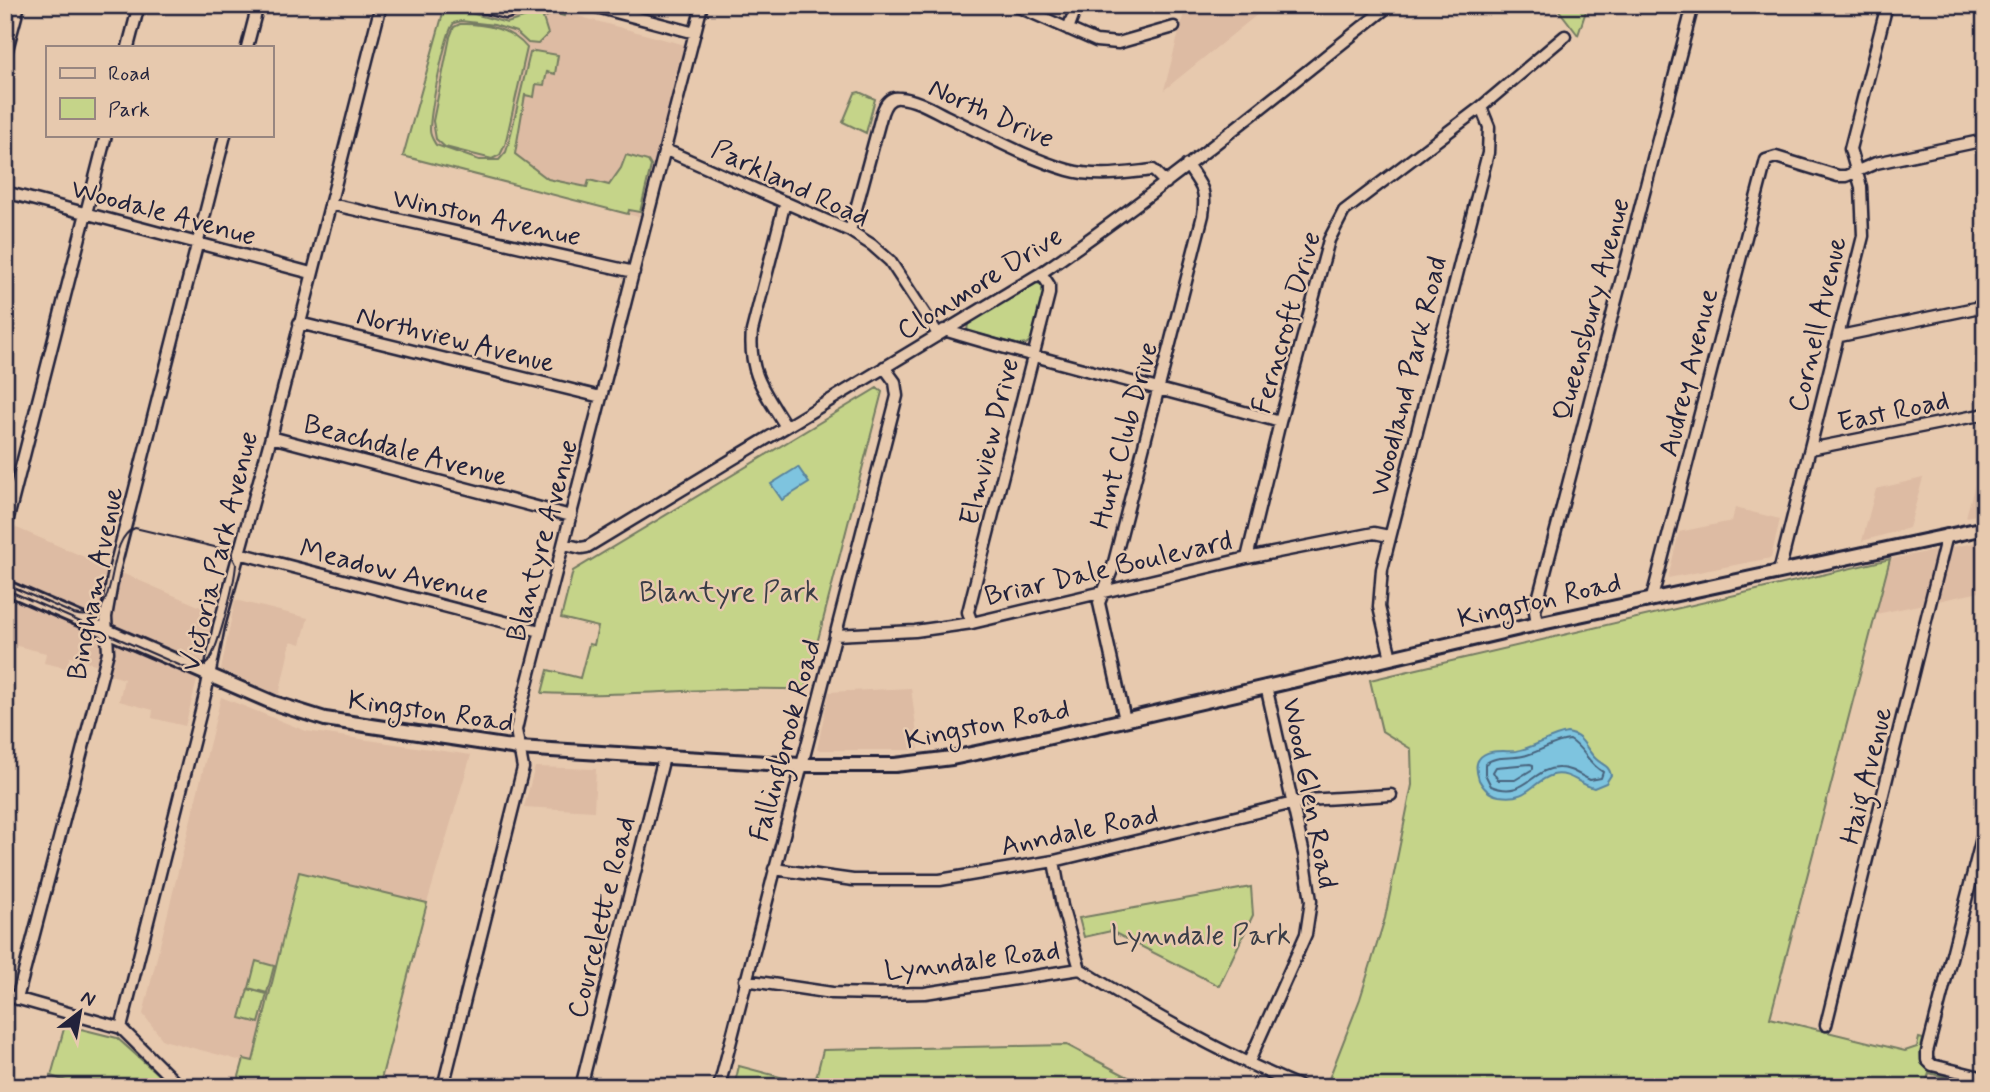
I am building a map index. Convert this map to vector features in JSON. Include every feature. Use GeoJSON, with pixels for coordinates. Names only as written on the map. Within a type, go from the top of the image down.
{"type":"FeatureCollection","features":[{"type":"Feature","properties":{"kind":"main road","name":"Kingston Road"},"geometry":{"type":"LineString","coordinates":[[5,587],[306,715],[518,748],[842,766],[923,762],[1125,720],[1652,598],[1985,527]]}},
{"type":"Feature","properties":{"kind":"street"},"geometry":{"type":"LineString","coordinates":[[5,57],[19,5]]}},
{"type":"Feature","properties":{"kind":"street"},"geometry":{"type":"LineString","coordinates":[[128,46],[139,5]]}},
{"type":"Feature","properties":{"kind":"street"},"geometry":{"type":"LineString","coordinates":[[247,46],[258,5]]}},
{"type":"Feature","properties":{"kind":"street","name":"Victoria Park Avenue"},"geometry":{"type":"LineString","coordinates":[[121,1028],[239,553],[271,438],[381,5]]}},
{"type":"Feature","properties":{"kind":"street"},"geometry":{"type":"LineString","coordinates":[[475,5],[506,13],[531,5]]}},
{"type":"Feature","properties":{"kind":"street"},"geometry":{"type":"LineString","coordinates":[[589,5],[695,33]]}},
{"type":"Feature","properties":{"kind":"street","name":"Blantyre Avenue"},"geometry":{"type":"LineString","coordinates":[[443,1087],[523,768],[516,730],[702,5]]}},
{"type":"Feature","properties":{"kind":"street"},"geometry":{"type":"LineString","coordinates":[[1014,5],[1096,41],[1118,43],[1174,27]]}},
{"type":"Feature","properties":{"kind":"street"},"geometry":{"type":"LineString","coordinates":[[1069,29],[1077,5]]}},
{"type":"Feature","properties":{"kind":"street","name":"Clonmore Drive"},"geometry":{"type":"LineString","coordinates":[[564,544],[587,547],[1041,273],[1166,183],[1390,5]]}},
{"type":"Feature","properties":{"kind":"street","name":"Queensbury Avenue"},"geometry":{"type":"LineString","coordinates":[[1537,624],[1535,611],[1693,5]]}},
{"type":"Feature","properties":{"kind":"street","name":"Cornell Avenue"},"geometry":{"type":"LineString","coordinates":[[1779,572],[1863,236],[1861,188],[1850,149],[1887,5]]}},
{"type":"Feature","properties":{"kind":"street","name":"Ferncroft Drive"},"geometry":{"type":"LineString","coordinates":[[1247,558],[1331,233],[1344,211],[1481,107],[1565,36]]}},
{"type":"Feature","properties":{"kind":"street","name":"North Drive"},"geometry":{"type":"LineString","coordinates":[[850,231],[882,113],[887,101],[893,98],[923,106],[1021,152],[1065,169],[1105,176],[1153,170],[1166,183]]}},
{"type":"Feature","properties":{"kind":"street","name":"Woodland Park Road"},"geometry":{"type":"LineString","coordinates":[[1391,657],[1379,607],[1382,569],[1488,153],[1489,127],[1481,107]]}},
{"type":"Feature","properties":{"kind":"street"},"geometry":{"type":"LineString","coordinates":[[5,530],[106,136]]}},
{"type":"Feature","properties":{"kind":"street","name":"Bingham Avenue"},"geometry":{"type":"LineString","coordinates":[[17,999],[105,663],[108,646],[105,630],[107,609],[130,507],[225,136]]}},
{"type":"Feature","properties":{"kind":"street"},"geometry":{"type":"LineString","coordinates":[[1857,169],[1985,140]]}},
{"type":"Feature","properties":{"kind":"street","name":"Parkland Road"},"geometry":{"type":"LineString","coordinates":[[666,150],[850,231],[872,245],[892,265],[941,332]]}},
{"type":"Feature","properties":{"kind":"street","name":"Audrey Avenue"},"geometry":{"type":"LineString","coordinates":[[1652,598],[1765,164],[1769,158],[1776,158],[1838,177],[1846,176],[1857,169]]}},
{"type":"Feature","properties":{"kind":"street","name":"Hunt Club Drive"},"geometry":{"type":"LineString","coordinates":[[1125,720],[1099,603],[1112,570],[1205,197],[1201,185],[1187,166]]}},
{"type":"Feature","properties":{"kind":"street","name":"Woodale Avenue"},"geometry":{"type":"LineString","coordinates":[[5,192],[311,273]]}},
{"type":"Feature","properties":{"kind":"street"},"geometry":{"type":"LineString","coordinates":[[785,202],[752,331],[750,351],[759,382],[786,427]]}},
{"type":"Feature","properties":{"kind":"street","name":"Winston Avenue"},"geometry":{"type":"LineString","coordinates":[[330,204],[634,272]]}},
{"type":"Feature","properties":{"kind":"street","name":"Elmview Drive"},"geometry":{"type":"LineString","coordinates":[[972,623],[968,612],[1050,292],[1041,273]]}},
{"type":"Feature","properties":{"kind":"street"},"geometry":{"type":"LineString","coordinates":[[1840,336],[1984,305]]}},
{"type":"Feature","properties":{"kind":"street","name":"Northview Avenue"},"geometry":{"type":"LineString","coordinates":[[299,323],[601,397]]}},
{"type":"Feature","properties":{"kind":"street"},"geometry":{"type":"LineString","coordinates":[[941,332],[1159,387],[1280,422]]}},
{"type":"Feature","properties":{"kind":"street","name":"Fallingbrook Road"},"geometry":{"type":"LineString","coordinates":[[719,1087],[897,396],[895,382],[884,367]]}},
{"type":"Feature","properties":{"kind":"street","name":"East Road"},"geometry":{"type":"LineString","coordinates":[[1810,449],[1985,414]]}},
{"type":"Feature","properties":{"kind":"street","name":"Beachdale Avenue"},"geometry":{"type":"LineString","coordinates":[[271,438],[571,516]]}},
{"type":"Feature","properties":{"kind":"street","name":"Briar Dale Boulevard"},"geometry":{"type":"LineString","coordinates":[[835,635],[915,631],[972,623],[1247,558],[1374,533],[1390,536]]}},
{"type":"Feature","properties":{"kind":"street","name":"Haig Avenue"},"geometry":{"type":"LineString","coordinates":[[1826,1025],[1947,535]]}},
{"type":"Feature","properties":{"kind":"street","name":"Meadow Avenue"},"geometry":{"type":"LineString","coordinates":[[239,553],[540,631]]}},
{"type":"Feature","properties":{"kind":"street","name":"Wood Glen Road"},"geometry":{"type":"LineString","coordinates":[[1248,1064],[1306,934],[1311,901],[1304,854],[1266,686]]}},
{"type":"Feature","properties":{"kind":"street","name":"Courcelette Road"},"geometry":{"type":"LineString","coordinates":[[581,1087],[663,757]]}},
{"type":"Feature","properties":{"kind":"street","name":"Anndale Road"},"geometry":{"type":"LineString","coordinates":[[774,869],[853,880],[940,880],[1054,861],[1293,803],[1391,795]]}},
{"type":"Feature","properties":{"kind":"street"},"geometry":{"type":"LineString","coordinates":[[1985,827],[1927,1052],[1927,1060],[1933,1065],[1985,1078]]}},
{"type":"Feature","properties":{"kind":"street"},"geometry":{"type":"LineString","coordinates":[[1054,861],[1062,906],[1080,969]]}},
{"type":"Feature","properties":{"kind":"street","name":"Lynndale Road"},"geometry":{"type":"LineString","coordinates":[[745,981],[832,993],[913,993],[1080,969],[1128,999],[1248,1064],[1301,1087]]}},
{"type":"Feature","properties":{"kind":"street"},"geometry":{"type":"LineString","coordinates":[[5,995],[121,1028],[180,1087]]}},
{"type":"Feature","properties":{"kind":"shaded area"},"geometry":{"type":"Polygon","coordinates":[[[1186,5],[1269,5],[1164,90],[1186,5]]]}},
{"type":"Feature","properties":{"kind":"shaded area"},"geometry":{"type":"Polygon","coordinates":[[[554,12],[685,45],[639,217],[403,156],[442,16],[483,23],[554,12]]]}},
{"type":"Feature","properties":{"kind":"shaded area"},"geometry":{"type":"Polygon","coordinates":[[[1982,458],[1985,458],[1985,513],[1966,517],[1982,458]]]}},
{"type":"Feature","properties":{"kind":"shaded area"},"geometry":{"type":"Polygon","coordinates":[[[1923,478],[1909,528],[1862,541],[1876,489],[1923,478]]]}},
{"type":"Feature","properties":{"kind":"shaded area"},"geometry":{"type":"Polygon","coordinates":[[[1735,508],[1780,519],[1771,558],[1668,578],[1679,532],[1732,521],[1735,508]]]}},
{"type":"Feature","properties":{"kind":"shaded area"},"geometry":{"type":"Polygon","coordinates":[[[5,523],[215,613],[185,726],[152,718],[153,710],[119,701],[124,679],[107,674],[109,668],[70,657],[66,668],[44,663],[46,653],[5,643],[5,621],[10,603],[5,601],[5,523]]]}},
{"type":"Feature","properties":{"kind":"shaded area"},"geometry":{"type":"Polygon","coordinates":[[[1985,541],[1985,591],[1876,614],[1890,559],[1985,541]]]}},
{"type":"Feature","properties":{"kind":"shaded area"},"geometry":{"type":"Polygon","coordinates":[[[235,600],[308,618],[301,644],[291,641],[279,695],[221,670],[235,600]]]}},
{"type":"Feature","properties":{"kind":"shaded area"},"geometry":{"type":"Polygon","coordinates":[[[911,688],[919,750],[817,750],[829,692],[911,688]]]}},
{"type":"Feature","properties":{"kind":"shaded area"},"geometry":{"type":"Polygon","coordinates":[[[221,697],[306,731],[471,755],[427,903],[379,1087],[236,1087],[242,1061],[163,1040],[143,1014],[221,697]]]}},
{"type":"Feature","properties":{"kind":"shaded area"},"geometry":{"type":"Polygon","coordinates":[[[535,767],[596,769],[594,811],[524,807],[535,767]]]}},
{"type":"Feature","properties":{"kind":"green space"},"geometry":{"type":"Polygon","coordinates":[[[1555,5],[1588,5],[1578,35],[1555,5]]]}},
{"type":"Feature","properties":{"kind":"green space"},"geometry":{"type":"Polygon","coordinates":[[[445,6],[507,23],[553,9],[566,10],[564,16],[554,13],[543,18],[548,34],[538,44],[528,43],[516,32],[494,25],[461,21],[454,23],[442,57],[432,108],[430,132],[436,145],[479,160],[499,160],[506,152],[509,142],[530,53],[535,51],[558,55],[555,74],[547,72],[544,85],[536,84],[534,97],[525,95],[515,154],[548,179],[587,187],[589,180],[609,185],[626,155],[648,161],[651,166],[640,212],[629,210],[628,214],[403,156],[445,6]]]}},
{"type":"Feature","properties":{"kind":"green space"},"geometry":{"type":"Polygon","coordinates":[[[460,24],[497,28],[514,36],[527,48],[505,145],[500,155],[492,159],[445,147],[436,139],[433,121],[450,37],[454,27],[460,24]]]}},
{"type":"Feature","properties":{"kind":"green space"},"geometry":{"type":"Polygon","coordinates":[[[859,92],[875,99],[866,133],[843,122],[855,93],[859,92]]]}},
{"type":"Feature","properties":{"kind":"green space"},"geometry":{"type":"Polygon","coordinates":[[[1036,283],[1043,285],[1044,291],[1031,340],[1026,344],[1020,345],[967,331],[968,324],[1036,283]]]}},
{"type":"Feature","properties":{"kind":"green space","name":"Blantyre Park"},"geometry":{"type":"Polygon","coordinates":[[[877,388],[882,392],[805,690],[542,693],[548,670],[580,678],[589,644],[594,645],[598,627],[561,618],[573,571],[877,388]]]}},
{"type":"Feature","properties":{"kind":"green space"},"geometry":{"type":"Polygon","coordinates":[[[1890,559],[1770,1018],[1905,1051],[1917,1047],[1919,1038],[1923,1039],[1920,1055],[1923,1065],[1947,1078],[1929,1073],[1925,1087],[1320,1087],[1328,1081],[1360,999],[1385,918],[1412,785],[1411,749],[1382,731],[1370,680],[1890,559]]]}},
{"type":"Feature","properties":{"kind":"green space"},"geometry":{"type":"Polygon","coordinates":[[[299,872],[427,903],[379,1087],[236,1087],[244,1059],[253,1061],[299,872]]]}},
{"type":"Feature","properties":{"kind":"green space","name":"Lynndale Park"},"geometry":{"type":"Polygon","coordinates":[[[1251,887],[1253,915],[1219,986],[1111,931],[1084,937],[1079,918],[1251,887]]]}},
{"type":"Feature","properties":{"kind":"green space"},"geometry":{"type":"Polygon","coordinates":[[[256,961],[274,966],[267,993],[249,988],[256,961]]]}},
{"type":"Feature","properties":{"kind":"green space"},"geometry":{"type":"Polygon","coordinates":[[[248,989],[267,994],[259,1023],[240,1018],[248,989]]]}},
{"type":"Feature","properties":{"kind":"green space"},"geometry":{"type":"Polygon","coordinates":[[[65,1025],[117,1038],[163,1079],[159,1087],[84,1087],[51,1076],[65,1025]]]}},
{"type":"Feature","properties":{"kind":"green space"},"geometry":{"type":"Polygon","coordinates":[[[1067,1045],[1147,1087],[734,1087],[739,1066],[814,1086],[823,1050],[1067,1045]]]}},
{"type":"Feature","properties":{"kind":"water"},"geometry":{"type":"Polygon","coordinates":[[[798,467],[809,483],[782,500],[771,484],[798,467]]]}},
{"type":"Feature","properties":{"kind":"water"},"geometry":{"type":"Polygon","coordinates":[[[1567,733],[1581,739],[1592,755],[1609,769],[1611,775],[1606,783],[1594,788],[1559,774],[1546,778],[1524,793],[1509,797],[1490,792],[1479,780],[1477,764],[1487,753],[1516,751],[1567,733]]]}},
{"type":"Feature","properties":{"kind":"tram line"},"geometry":{"type":"LineString","coordinates":[[5,584],[74,614],[90,615],[100,608],[107,596],[118,549],[125,536],[135,528],[223,549],[231,554],[236,564],[229,601],[215,647],[206,664],[196,668],[179,665],[5,589]]}}]}
